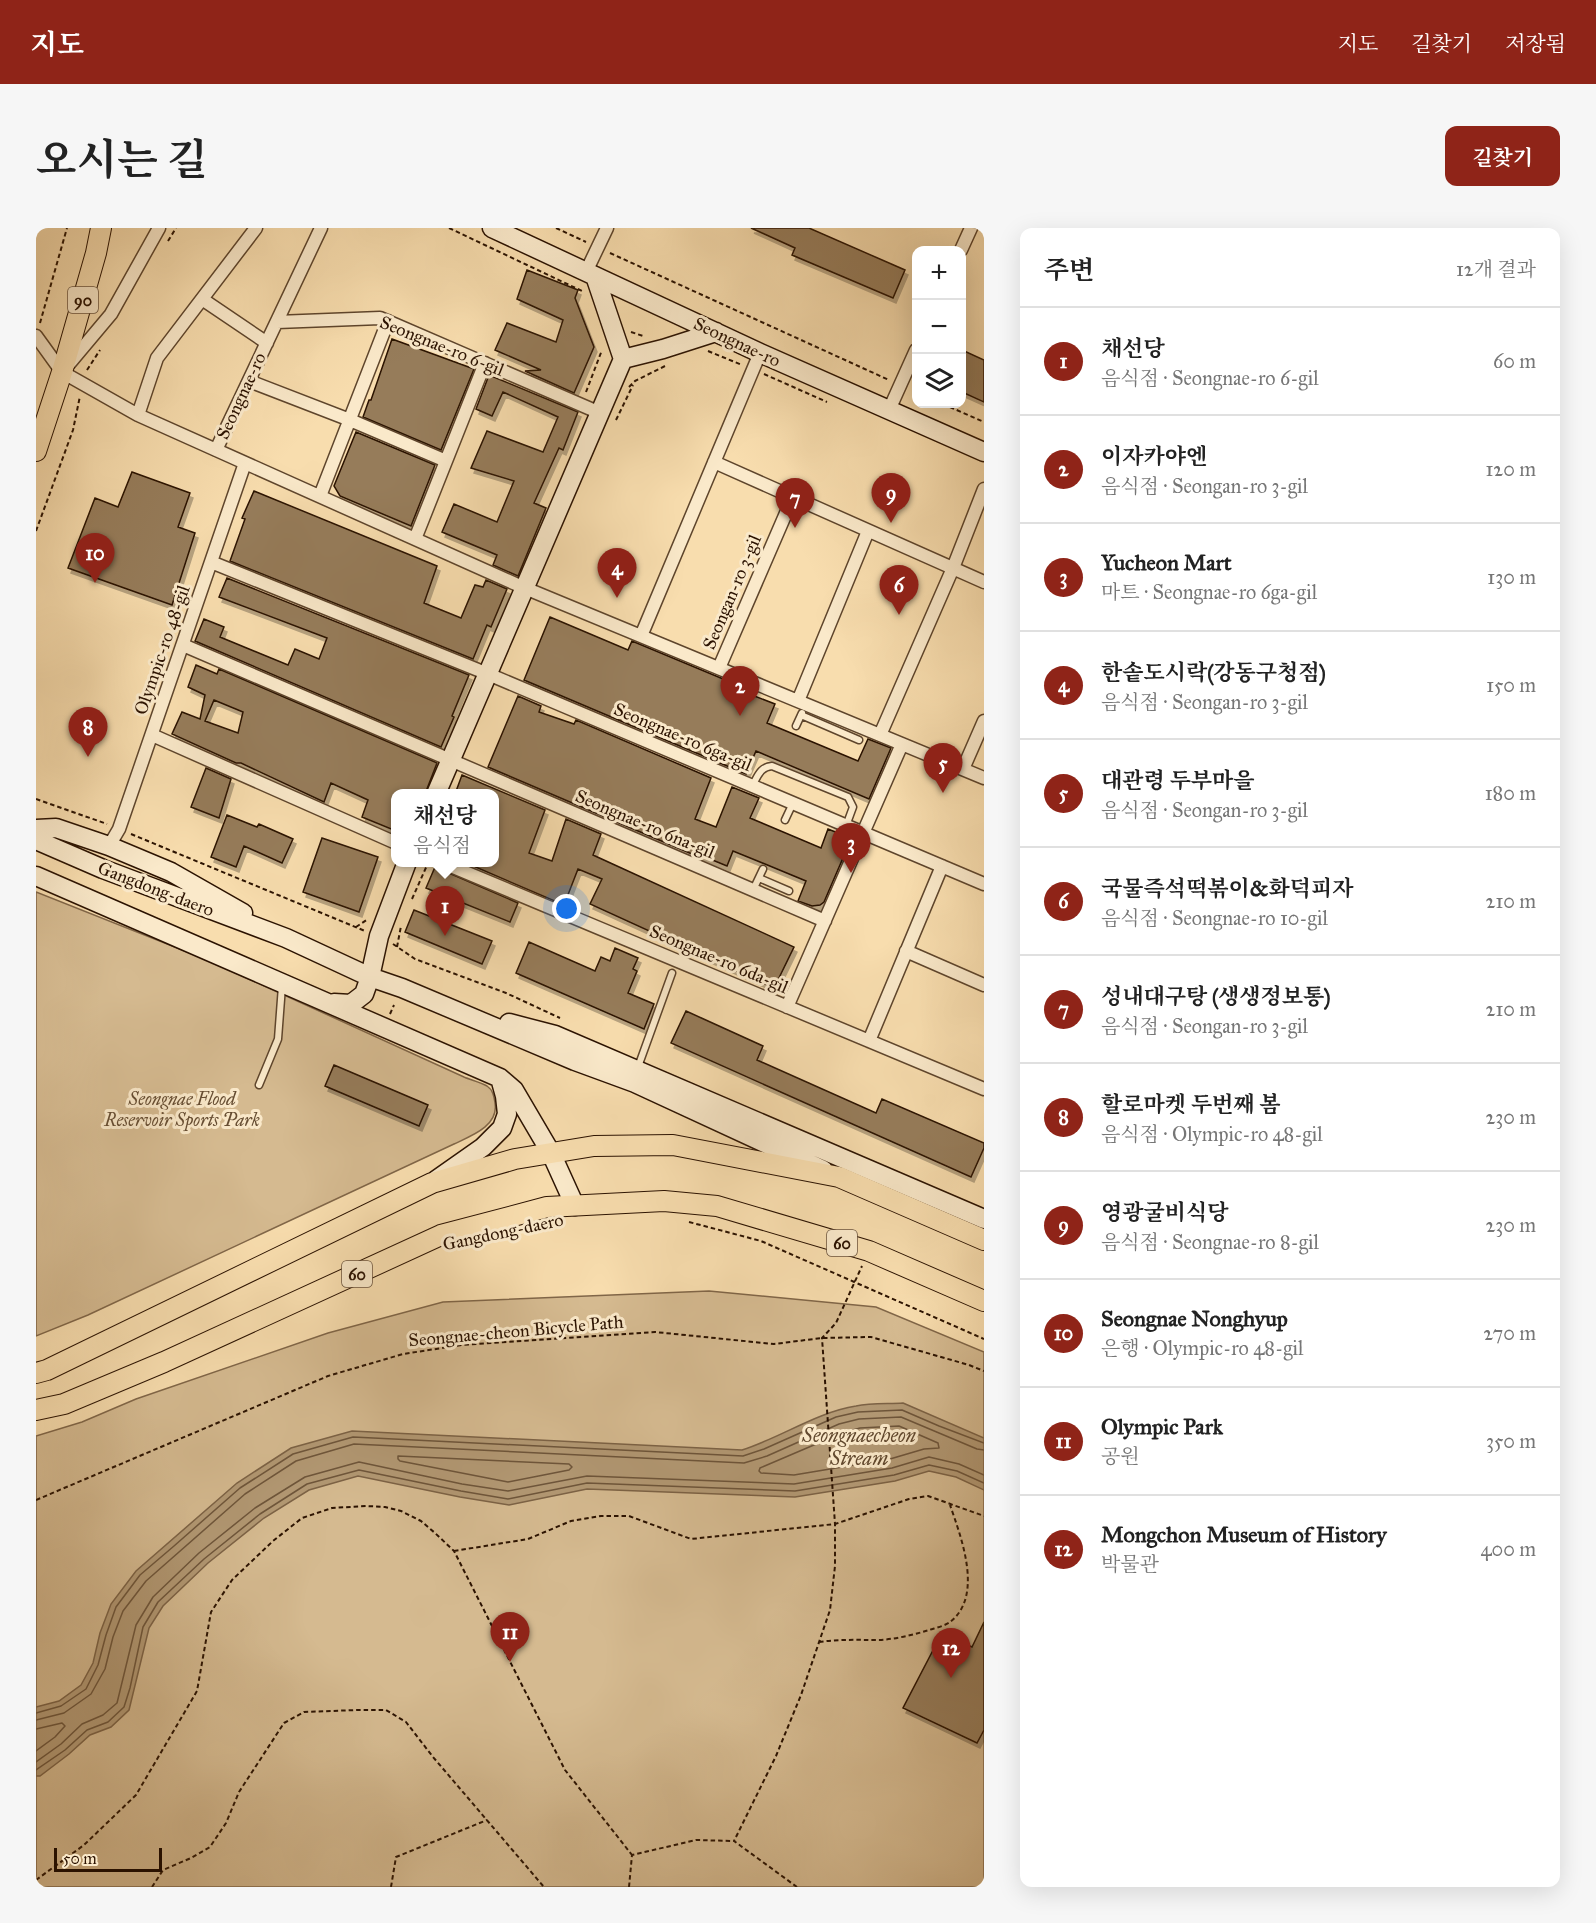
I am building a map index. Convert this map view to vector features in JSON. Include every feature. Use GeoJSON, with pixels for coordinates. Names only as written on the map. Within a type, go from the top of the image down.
{"type":"FeatureCollection","features":[{"type":"Feature","properties":{"kind":"main road","name":"90"},"geometry":{"type":"LineString","coordinates":[[36,451],[62,372],[101,228]]}},
{"type":"Feature","properties":{"kind":"main road","name":"Seongnae-ro"},"geometry":{"type":"LineString","coordinates":[[492,228],[716,332],[756,361],[889,410],[984,452]]}},
{"type":"Feature","properties":{"kind":"main road"},"geometry":{"type":"LineString","coordinates":[[438,789],[623,359],[591,274]]}},
{"type":"Feature","properties":{"kind":"main road"},"geometry":{"type":"LineString","coordinates":[[623,359],[716,332]]}},
{"type":"Feature","properties":{"kind":"main road"},"geometry":{"type":"LineString","coordinates":[[36,830],[56,828],[109,846],[171,872],[286,938]]}},
{"type":"Feature","properties":{"kind":"main road","name":"Gangdong-daero"},"geometry":{"type":"LineString","coordinates":[[36,840],[103,869],[286,938],[370,977],[444,1005],[575,1061],[636,1083],[839,1177],[984,1240]]}},
{"type":"Feature","properties":{"kind":"main road"},"geometry":{"type":"LineString","coordinates":[[327,1002],[351,1004],[364,994],[379,936],[405,867]]}},
{"type":"Feature","properties":{"kind":"main road","name":"Gangdong-daero"},"geometry":{"type":"LineString","coordinates":[[36,876],[500,1078],[514,1090],[551,1153]]}},
{"type":"Feature","properties":{"kind":"main road"},"geometry":{"type":"LineString","coordinates":[[444,1005],[555,1035],[984,1220]]}},
{"type":"Feature","properties":{"kind":"main road"},"geometry":{"type":"LineString","coordinates":[[432,1183],[483,1147],[502,1128],[507,1114],[500,1078]]}},
{"type":"Feature","properties":{"kind":"main road","name":"Gangdong-daero"},"geometry":{"type":"LineString","coordinates":[[36,1373],[47,1370],[432,1183],[515,1159],[594,1146],[673,1144],[839,1177]]}},
{"type":"Feature","properties":{"kind":"main road"},"geometry":{"type":"LineString","coordinates":[[551,1153],[575,1206]]}},
{"type":"Feature","properties":{"kind":"main road","name":"Gangdong-daero"},"geometry":{"type":"LineString","coordinates":[[36,1410],[64,1404],[164,1362],[441,1235],[547,1207],[664,1201],[717,1206],[868,1251],[984,1301]]}},
{"type":"Feature","properties":{"kind":"street"},"geometry":{"type":"LineString","coordinates":[[62,372],[111,314],[159,228]]}},
{"type":"Feature","properties":{"kind":"street"},"geometry":{"type":"LineString","coordinates":[[138,415],[158,358],[256,228]]}},
{"type":"Feature","properties":{"kind":"street","name":"Seongnae-ro"},"geometry":{"type":"LineString","coordinates":[[216,450],[321,228]]}},
{"type":"Feature","properties":{"kind":"street"},"geometry":{"type":"LineString","coordinates":[[591,274],[598,248],[607,228]]}},
{"type":"Feature","properties":{"kind":"street"},"geometry":{"type":"LineString","coordinates":[[963,246],[972,228]]}},
{"type":"Feature","properties":{"kind":"street","name":"Seongnae-ro"},"geometry":{"type":"LineString","coordinates":[[202,299],[267,343]]}},
{"type":"Feature","properties":{"kind":"street","name":"Seongnae-ro 6-gil"},"geometry":{"type":"LineString","coordinates":[[277,322],[380,318],[600,413]]}},
{"type":"Feature","properties":{"kind":"street"},"geometry":{"type":"LineString","coordinates":[[320,496],[388,321]]}},
{"type":"Feature","properties":{"kind":"street"},"geometry":{"type":"LineString","coordinates":[[36,336],[62,372],[138,415],[525,588]]}},
{"type":"Feature","properties":{"kind":"street"},"geometry":{"type":"LineString","coordinates":[[889,410],[914,354]]}},
{"type":"Feature","properties":{"kind":"street"},"geometry":{"type":"LineString","coordinates":[[641,636],[756,361]]}},
{"type":"Feature","properties":{"kind":"street"},"geometry":{"type":"LineString","coordinates":[[415,538],[485,363]]}},
{"type":"Feature","properties":{"kind":"street"},"geometry":{"type":"LineString","coordinates":[[249,381],[350,420],[446,461]]}},
{"type":"Feature","properties":{"kind":"street"},"geometry":{"type":"LineString","coordinates":[[714,462],[984,582]]}},
{"type":"Feature","properties":{"kind":"street","name":"Olympic-ro 48-gil"},"geometry":{"type":"LineString","coordinates":[[109,846],[119,829],[245,463]]}},
{"type":"Feature","properties":{"kind":"street"},"geometry":{"type":"LineString","coordinates":[[880,735],[953,568],[984,489]]}},
{"type":"Feature","properties":{"kind":"street","name":"Seongan-ro 3-gil"},"geometry":{"type":"LineString","coordinates":[[719,668],[793,497]]}},
{"type":"Feature","properties":{"kind":"street"},"geometry":{"type":"LineString","coordinates":[[801,707],[868,531]]}},
{"type":"Feature","properties":{"kind":"street"},"geometry":{"type":"LineString","coordinates":[[211,562],[488,674]]}},
{"type":"Feature","properties":{"kind":"street","name":"Seongan-ro 3-gil"},"geometry":{"type":"LineString","coordinates":[[525,588],[719,668],[801,707],[880,735],[984,778]]}},
{"type":"Feature","properties":{"kind":"street"},"geometry":{"type":"LineString","coordinates":[[183,645],[451,760]]}},
{"type":"Feature","properties":{"kind":"street","name":"Seongnae-ro 6ga-gil"},"geometry":{"type":"LineString","coordinates":[[488,674],[984,884]]}},
{"type":"Feature","properties":{"kind":"street"},"geometry":{"type":"LineString","coordinates":[[963,769],[984,721]]}},
{"type":"Feature","properties":{"kind":"street"},"geometry":{"type":"LineString","coordinates":[[152,735],[391,841]]}},
{"type":"Feature","properties":{"kind":"street"},"geometry":{"type":"LineString","coordinates":[[788,1007],[902,744]]}},
{"type":"Feature","properties":{"kind":"street","name":"Seongnae-ro 6na-gil"},"geometry":{"type":"LineString","coordinates":[[451,760],[825,921]]}},
{"type":"Feature","properties":{"kind":"street","name":"Seongnae-ro 6da-gil"},"geometry":{"type":"LineString","coordinates":[[453,867],[984,1089]]}},
{"type":"Feature","properties":{"kind":"street"},"geometry":{"type":"LineString","coordinates":[[869,1041],[942,867]]}},
{"type":"Feature","properties":{"kind":"street"},"geometry":{"type":"LineString","coordinates":[[906,951],[984,985]]}},
{"type":"Feature","properties":{"kind":"lane"},"geometry":{"type":"LineString","coordinates":[[796,726],[801,707],[859,740]]}},
{"type":"Feature","properties":{"kind":"lane"},"geometry":{"type":"LineString","coordinates":[[752,786],[761,770],[772,765],[848,797],[853,807],[846,826]]}},
{"type":"Feature","properties":{"kind":"lane"},"geometry":{"type":"LineString","coordinates":[[785,820],[793,803]]}},
{"type":"Feature","properties":{"kind":"lane"},"geometry":{"type":"LineString","coordinates":[[753,890],[763,869]]}},
{"type":"Feature","properties":{"kind":"lane"},"geometry":{"type":"LineString","coordinates":[[759,878],[789,891]]}},
{"type":"Feature","properties":{"kind":"lane"},"geometry":{"type":"LineString","coordinates":[[637,1070],[672,973]]}},
{"type":"Feature","properties":{"kind":"lane"},"geometry":{"type":"LineString","coordinates":[[259,1085],[278,1039],[282,983]]}},
{"type":"Feature","properties":{"kind":"path"},"geometry":{"type":"LineString","coordinates":[[41,313],[67,228]]}},
{"type":"Feature","properties":{"kind":"path"},"geometry":{"type":"LineString","coordinates":[[449,228],[580,289],[585,294]]}},
{"type":"Feature","properties":{"kind":"path"},"geometry":{"type":"LineString","coordinates":[[556,228],[901,385]]}},
{"type":"Feature","properties":{"kind":"path"},"geometry":{"type":"LineString","coordinates":[[601,344],[602,350]]}},
{"type":"Feature","properties":{"kind":"path"},"geometry":{"type":"LineString","coordinates":[[703,349],[756,361],[835,405]]}},
{"type":"Feature","properties":{"kind":"path"},"geometry":{"type":"LineString","coordinates":[[635,381],[671,363]]}},
{"type":"Feature","properties":{"kind":"path"},"geometry":{"type":"LineString","coordinates":[[952,408],[984,422]]}},
{"type":"Feature","properties":{"kind":"path"},"geometry":{"type":"LineString","coordinates":[[36,799],[119,829],[366,932]]}},
{"type":"Feature","properties":{"kind":"path"},"geometry":{"type":"LineString","coordinates":[[410,904],[426,867]]}},
{"type":"Feature","properties":{"kind":"path"},"geometry":{"type":"LineString","coordinates":[[397,947],[402,923]]}},
{"type":"Feature","properties":{"kind":"path"},"geometry":{"type":"LineString","coordinates":[[389,1018],[394,1005]]}},
{"type":"Feature","properties":{"kind":"path"},"geometry":{"type":"LineString","coordinates":[[683,1220],[761,1241],[984,1339]]}},
{"type":"Feature","properties":{"kind":"path"},"geometry":{"type":"LineString","coordinates":[[734,1841],[777,1756],[830,1610],[835,1566],[835,1524],[822,1338],[836,1323],[868,1251]]}},
{"type":"Feature","properties":{"kind":"path","name":"Seongnae-cheon Bicycle Path"},"geometry":{"type":"LineString","coordinates":[[36,1500],[328,1376],[403,1354],[462,1345],[655,1332],[774,1344],[822,1338],[871,1337],[984,1371]]}},
{"type":"Feature","properties":{"kind":"path"},"geometry":{"type":"LineString","coordinates":[[454,1551],[528,1539],[571,1521],[601,1516],[629,1516],[691,1539],[835,1524],[909,1499],[928,1496],[984,1516]]}},
{"type":"Feature","properties":{"kind":"path"},"geometry":{"type":"LineString","coordinates":[[819,1642],[837,1639],[881,1640],[903,1637],[950,1622],[960,1610],[968,1594],[968,1585],[960,1535],[949,1504]]}},
{"type":"Feature","properties":{"kind":"path"},"geometry":{"type":"LineString","coordinates":[[36,1880],[84,1845],[136,1795],[197,1691],[211,1612],[232,1580],[273,1541],[302,1518],[332,1508],[366,1506],[393,1509],[421,1521],[454,1551],[565,1770],[632,1856],[629,1887]]}},
{"type":"Feature","properties":{"kind":"path"},"geometry":{"type":"LineString","coordinates":[[152,1887],[163,1870],[210,1847],[226,1824],[239,1792],[284,1723],[304,1712],[386,1710],[406,1722],[544,1887]]}},
{"type":"Feature","properties":{"kind":"path"},"geometry":{"type":"LineString","coordinates":[[391,1887],[396,1857],[487,1820]]}},
{"type":"Feature","properties":{"kind":"path"},"geometry":{"type":"LineString","coordinates":[[632,1856],[696,1840],[734,1841],[797,1887]]}},
{"type":"Feature","properties":{"kind":"green space","name":"Seongnae Flood Reservoir Sports Park"},"geometry":{"type":"Polygon","coordinates":[[[36,892],[205,959],[487,1086],[494,1096],[493,1118],[482,1129],[468,1137],[88,1315],[36,1336],[36,892]]]}},
{"type":"Feature","properties":{"kind":"green space"},"geometry":{"type":"Polygon","coordinates":[[[709,1291],[876,1307],[984,1352],[984,1887],[36,1887],[36,1436],[82,1422],[136,1399],[328,1333],[443,1302],[709,1291]]]}},
{"type":"Feature","properties":{"kind":"water","name":"Seongnaecheon Stream"},"geometry":{"type":"Polygon","coordinates":[[[903,1403],[984,1438],[984,1490],[956,1477],[929,1471],[895,1481],[795,1497],[587,1489],[509,1505],[358,1476],[309,1490],[264,1518],[208,1563],[163,1606],[149,1628],[129,1710],[111,1727],[90,1735],[69,1754],[40,1776],[36,1776],[36,1707],[59,1701],[81,1685],[93,1663],[100,1633],[111,1604],[136,1571],[237,1483],[291,1448],[352,1431],[742,1450],[841,1409],[868,1404],[903,1403]]]}},
{"type":"Feature","properties":{"kind":"building"},"geometry":{"type":"Polygon","coordinates":[[[751,228],[809,228],[905,270],[893,298],[792,255],[795,248],[751,228]]]}},
{"type":"Feature","properties":{"kind":"building"},"geometry":{"type":"Polygon","coordinates":[[[527,270],[578,290],[575,298],[594,347],[574,393],[525,371],[541,370],[495,350],[507,323],[556,342],[563,320],[517,299],[527,270]]]}},
{"type":"Feature","properties":{"kind":"building"},"geometry":{"type":"Polygon","coordinates":[[[392,339],[474,369],[441,450],[363,417],[392,339]]]}},
{"type":"Feature","properties":{"kind":"building"},"geometry":{"type":"Polygon","coordinates":[[[966,352],[984,360],[984,402],[966,394],[966,352]]]}},
{"type":"Feature","properties":{"kind":"building"},"geometry":{"type":"Polygon","coordinates":[[[489,375],[578,412],[563,450],[559,448],[534,503],[546,508],[518,576],[493,565],[497,555],[442,532],[454,504],[497,522],[514,481],[471,468],[487,431],[543,452],[558,417],[503,392],[492,416],[476,409],[489,375]]]}},
{"type":"Feature","properties":{"kind":"building"},"geometry":{"type":"Polygon","coordinates":[[[356,432],[435,465],[411,526],[340,496],[334,486],[356,432]]]}},
{"type":"Feature","properties":{"kind":"building"},"geometry":{"type":"Polygon","coordinates":[[[132,472],[190,493],[178,527],[195,533],[172,605],[68,568],[95,498],[118,507],[132,472]]]}},
{"type":"Feature","properties":{"kind":"building"},"geometry":{"type":"Polygon","coordinates":[[[254,491],[437,566],[424,603],[461,618],[475,585],[483,587],[486,580],[507,589],[491,627],[487,625],[473,659],[230,561],[245,519],[242,518],[254,491]]]}},
{"type":"Feature","properties":{"kind":"building"},"geometry":{"type":"Polygon","coordinates":[[[227,578],[469,675],[441,747],[195,641],[204,619],[224,627],[220,637],[288,665],[295,649],[319,659],[327,638],[219,597],[227,578]]]}},
{"type":"Feature","properties":{"kind":"building"},"geometry":{"type":"Polygon","coordinates":[[[550,617],[628,650],[632,641],[740,686],[739,690],[775,704],[767,723],[858,761],[868,739],[891,748],[869,799],[756,751],[746,774],[524,680],[550,617]]]}},
{"type":"Feature","properties":{"kind":"building"},"geometry":{"type":"Polygon","coordinates":[[[196,665],[217,674],[219,669],[437,763],[427,789],[391,789],[391,829],[362,817],[368,800],[331,783],[324,802],[172,734],[182,712],[200,719],[205,695],[188,687],[196,665]],[[214,700],[205,721],[238,733],[243,712],[214,700]]]}},
{"type":"Feature","properties":{"kind":"building"},"geometry":{"type":"Polygon","coordinates":[[[518,696],[541,706],[539,712],[574,724],[576,720],[711,778],[695,819],[716,827],[732,787],[759,798],[750,818],[821,848],[828,829],[848,837],[849,844],[824,902],[812,906],[798,901],[806,881],[733,851],[727,866],[693,852],[692,854],[488,767],[518,696]]]}},
{"type":"Feature","properties":{"kind":"building"},"geometry":{"type":"Polygon","coordinates":[[[206,768],[231,779],[219,818],[191,807],[206,768]]]}},
{"type":"Feature","properties":{"kind":"building"},"geometry":{"type":"Polygon","coordinates":[[[462,775],[495,789],[457,789],[462,775]]]}},
{"type":"Feature","properties":{"kind":"building"},"geometry":{"type":"Polygon","coordinates":[[[499,791],[545,810],[529,853],[552,861],[566,819],[601,834],[593,855],[794,947],[774,988],[590,904],[602,879],[578,869],[564,905],[476,867],[499,867],[499,791]]]}},
{"type":"Feature","properties":{"kind":"building"},"geometry":{"type":"Polygon","coordinates":[[[227,815],[257,827],[259,824],[293,839],[282,863],[244,846],[236,867],[211,857],[227,815]]]}},
{"type":"Feature","properties":{"kind":"building"},"geometry":{"type":"Polygon","coordinates":[[[322,838],[378,857],[359,912],[303,892],[322,838]]]}},
{"type":"Feature","properties":{"kind":"building"},"geometry":{"type":"Polygon","coordinates":[[[435,867],[518,903],[510,922],[426,888],[435,867]]]}},
{"type":"Feature","properties":{"kind":"building"},"geometry":{"type":"Polygon","coordinates":[[[414,910],[492,941],[482,964],[405,932],[414,910]]]}},
{"type":"Feature","properties":{"kind":"building"},"geometry":{"type":"Polygon","coordinates":[[[529,942],[595,971],[601,957],[610,961],[615,948],[638,958],[633,969],[637,971],[628,993],[654,1004],[644,1029],[516,973],[529,942]]]}},
{"type":"Feature","properties":{"kind":"building"},"geometry":{"type":"Polygon","coordinates":[[[686,1011],[763,1046],[757,1060],[876,1113],[882,1099],[984,1143],[971,1177],[671,1043],[686,1011]]]}},
{"type":"Feature","properties":{"kind":"building"},"geometry":{"type":"Polygon","coordinates":[[[334,1065],[428,1105],[419,1126],[325,1086],[334,1065]]]}},
{"type":"Feature","properties":{"kind":"building"},"geometry":{"type":"Polygon","coordinates":[[[984,1622],[984,1730],[977,1743],[903,1708],[942,1633],[972,1647],[984,1622]]]}},
{"type":"Feature","properties":{"kind":"place","name":"영광굴비식당"},"geometry":{"type":"Point","coordinates":[891,523]}},
{"type":"Feature","properties":{"kind":"place","name":"성내대구탕 (생생정보통)"},"geometry":{"type":"Point","coordinates":[795,528]}},
{"type":"Feature","properties":{"kind":"place","name":"Seongnae Nonghyup"},"geometry":{"type":"Point","coordinates":[95,583]}},
{"type":"Feature","properties":{"kind":"place","name":"한솥도시락(강동구청점)"},"geometry":{"type":"Point","coordinates":[617,598]}},
{"type":"Feature","properties":{"kind":"place","name":"국물즉석떡볶이&화덕피자"},"geometry":{"type":"Point","coordinates":[899,615]}},
{"type":"Feature","properties":{"kind":"place","name":"이자카야엔"},"geometry":{"type":"Point","coordinates":[740,716]}},
{"type":"Feature","properties":{"kind":"place","name":"할로마켓 두번째 봄"},"geometry":{"type":"Point","coordinates":[88,757]}},
{"type":"Feature","properties":{"kind":"place","name":"대관령 두부마을"},"geometry":{"type":"Point","coordinates":[943,793]}},
{"type":"Feature","properties":{"kind":"place","name":"Yucheon Mart"},"geometry":{"type":"Point","coordinates":[851,873]}},
{"type":"Feature","properties":{"kind":"place","name":"채선당"},"geometry":{"type":"Point","coordinates":[445,936]}},
{"type":"Feature","properties":{"kind":"place","name":"Olympic Park"},"geometry":{"type":"Point","coordinates":[510,1662]}},
{"type":"Feature","properties":{"kind":"place","name":"Mongchon Museum of History"},"geometry":{"type":"Point","coordinates":[951,1678]}}]}
